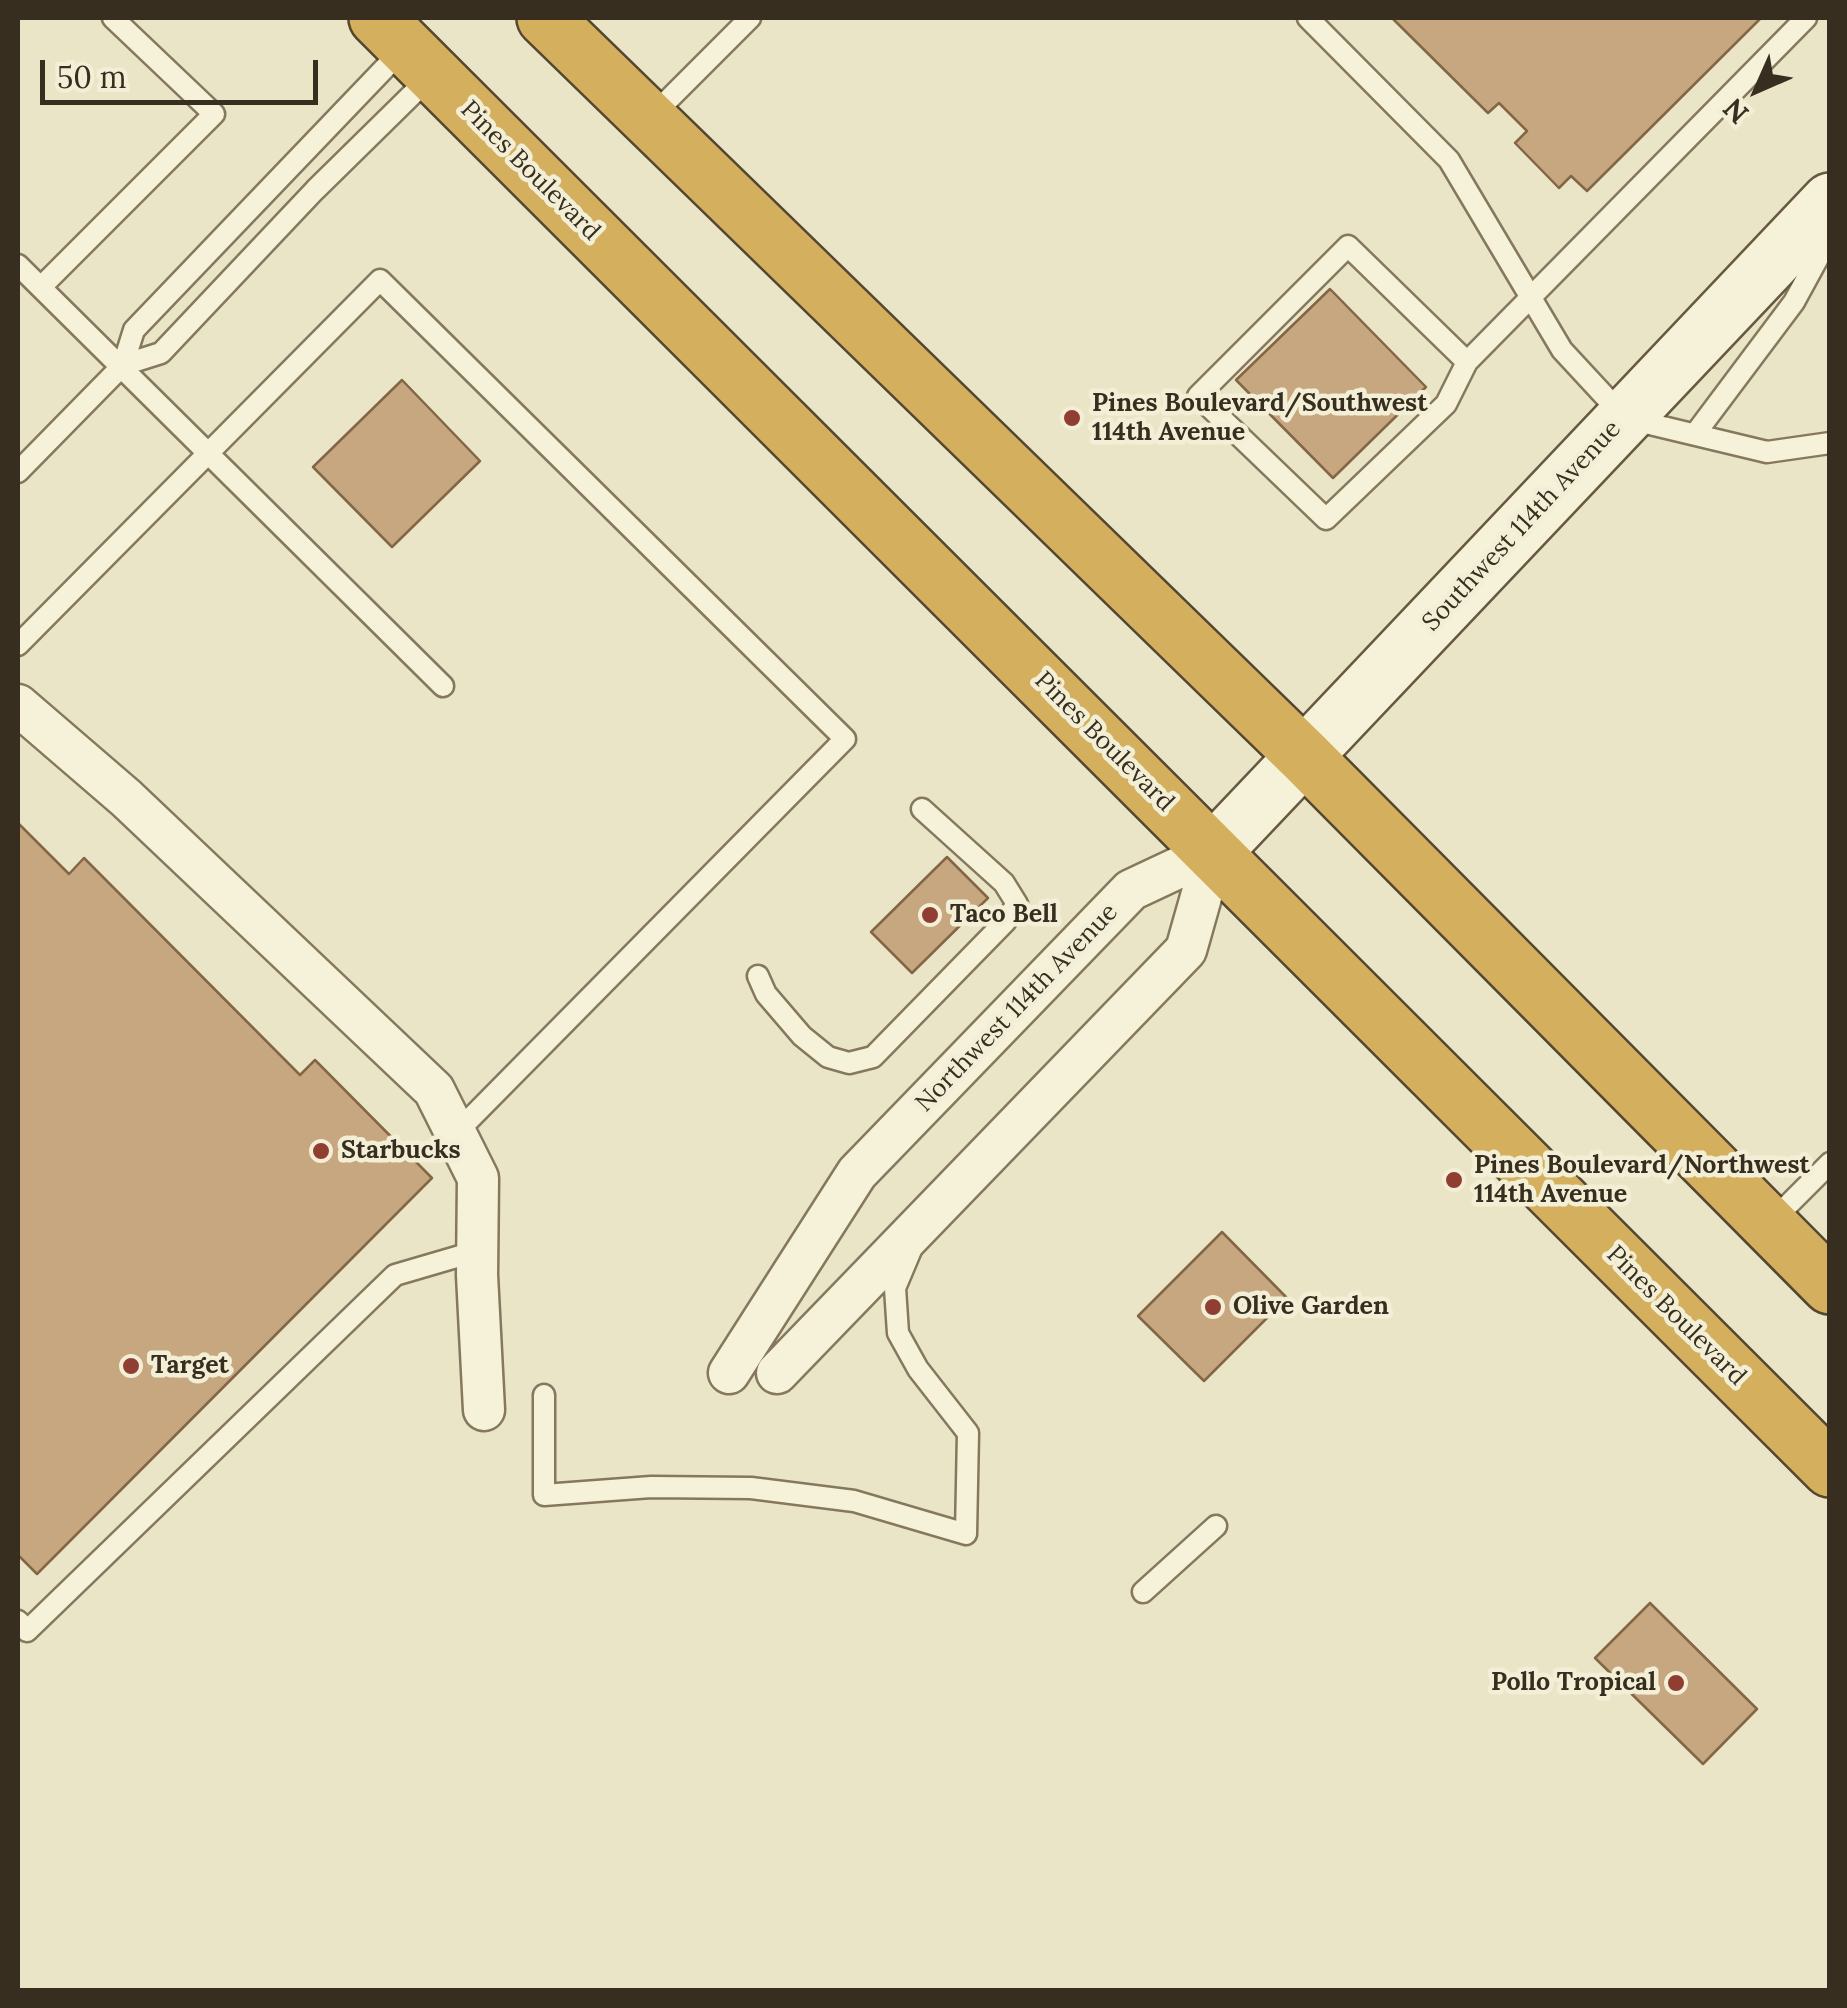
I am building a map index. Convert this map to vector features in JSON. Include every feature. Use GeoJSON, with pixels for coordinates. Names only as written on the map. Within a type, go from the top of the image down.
{"type":"FeatureCollection","features":[{"type":"Feature","properties":{"kind":"highway"},"geometry":{"type":"LineString","coordinates":[[545,18],[1304,756],[1830,1286]]}},
{"type":"Feature","properties":{"kind":"highway","name":"Pines Boulevard"},"geometry":{"type":"LineString","coordinates":[[405,46],[1830,1470]]}},
{"type":"Feature","properties":{"kind":"street","name":"Southwest 114th Avenue"},"geometry":{"type":"LineString","coordinates":[[1214,851],[1830,201]]}},
{"type":"Feature","properties":{"kind":"street"},"geometry":{"type":"LineString","coordinates":[[18,706],[84,760],[434,1090],[458,1130],[478,1178],[484,1410]]}},
{"type":"Feature","properties":{"kind":"street"},"geometry":{"type":"LineString","coordinates":[[778,1373],[1186,950],[1214,851]]}},
{"type":"Feature","properties":{"kind":"street","name":"Northwest 114th Avenue"},"geometry":{"type":"LineString","coordinates":[[729,1373],[857,1172],[1131,890],[1214,851]]}},
{"type":"Feature","properties":{"kind":"lane"},"geometry":{"type":"LineString","coordinates":[[41,287],[214,114],[113,18]]}},
{"type":"Feature","properties":{"kind":"lane"},"geometry":{"type":"LineString","coordinates":[[648,121],[750,18]]}},
{"type":"Feature","properties":{"kind":"lane"},"geometry":{"type":"LineString","coordinates":[[1308,18],[1449,160],[1562,350],[1625,418],[1768,452],[1830,443]]}},
{"type":"Feature","properties":{"kind":"lane"},"geometry":{"type":"LineString","coordinates":[[1467,362],[1348,246],[1198,396],[1326,519],[1446,404],[1467,362],[1806,18]]}},
{"type":"Feature","properties":{"kind":"lane"},"geometry":{"type":"LineString","coordinates":[[123,365],[161,353],[315,190],[405,46]]}},
{"type":"Feature","properties":{"kind":"lane"},"geometry":{"type":"LineString","coordinates":[[18,472],[123,365],[134,330],[405,46]]}},
{"type":"Feature","properties":{"kind":"lane"},"geometry":{"type":"LineString","coordinates":[[1696,434],[1794,302],[1830,236]]}},
{"type":"Feature","properties":{"kind":"lane"},"geometry":{"type":"LineString","coordinates":[[18,264],[443,686]]}},
{"type":"Feature","properties":{"kind":"lane"},"geometry":{"type":"LineString","coordinates":[[18,646],[380,280],[845,739],[458,1130]]}},
{"type":"Feature","properties":{"kind":"lane"},"geometry":{"type":"LineString","coordinates":[[758,976],[766,994],[802,1036],[828,1057],[850,1063],[874,1056],[1017,904],[1004,883],[922,809]]}},
{"type":"Feature","properties":{"kind":"lane"},"geometry":{"type":"LineString","coordinates":[[1768,1226],[1830,1163]]}},
{"type":"Feature","properties":{"kind":"lane"},"geometry":{"type":"LineString","coordinates":[[544,1395],[544,1495],[651,1486],[751,1488],[854,1501],[966,1534],[968,1433],[898,1333],[895,1288],[921,1225]]}},
{"type":"Feature","properties":{"kind":"lane"},"geometry":{"type":"LineString","coordinates":[[18,1621],[27,1631],[395,1276],[477,1251]]}},
{"type":"Feature","properties":{"kind":"lane"},"geometry":{"type":"LineString","coordinates":[[1143,1592],[1216,1526]]}},
{"type":"Feature","properties":{"kind":"building"},"geometry":{"type":"Polygon","coordinates":[[[1392,18],[1761,18],[1587,191],[1571,176],[1559,188],[1515,143],[1527,131],[1499,103],[1488,113],[1392,18]]]}},
{"type":"Feature","properties":{"kind":"building"},"geometry":{"type":"Polygon","coordinates":[[[1330,289],[1426,387],[1333,478],[1236,380],[1330,289]]]}},
{"type":"Feature","properties":{"kind":"building"},"geometry":{"type":"Polygon","coordinates":[[[402,380],[480,461],[392,547],[313,467],[402,380]]]}},
{"type":"Feature","properties":{"kind":"building","name":"Target"},"geometry":{"type":"Polygon","coordinates":[[[18,823],[69,874],[84,858],[300,1075],[315,1060],[432,1178],[37,1574],[18,1555],[18,823]]]}},
{"type":"Feature","properties":{"kind":"building","name":"Taco Bell"},"geometry":{"type":"Polygon","coordinates":[[[947,857],[988,898],[912,973],[871,932],[947,857]]]}},
{"type":"Feature","properties":{"kind":"building","name":"Olive Garden"},"geometry":{"type":"Polygon","coordinates":[[[1222,1232],[1287,1298],[1204,1381],[1138,1316],[1222,1232]]]}},
{"type":"Feature","properties":{"kind":"building","name":"Pollo Tropical"},"geometry":{"type":"Polygon","coordinates":[[[1650,1603],[1757,1709],[1703,1764],[1595,1658],[1650,1603]]]}},
{"type":"Feature","properties":{"kind":"place","name":"Pines Boulevard/Southwest 114th Avenue"},"geometry":{"type":"Point","coordinates":[1072,418]}},
{"type":"Feature","properties":{"kind":"place","name":"Taco Bell"},"geometry":{"type":"Point","coordinates":[930,915]}},
{"type":"Feature","properties":{"kind":"place","name":"Starbucks"},"geometry":{"type":"Point","coordinates":[321,1151]}},
{"type":"Feature","properties":{"kind":"place","name":"Pines Boulevard/Northwest 114th Avenue"},"geometry":{"type":"Point","coordinates":[1454,1180]}},
{"type":"Feature","properties":{"kind":"place","name":"Olive Garden"},"geometry":{"type":"Point","coordinates":[1213,1307]}},
{"type":"Feature","properties":{"kind":"place","name":"Target"},"geometry":{"type":"Point","coordinates":[131,1366]}},
{"type":"Feature","properties":{"kind":"place","name":"Pollo Tropical"},"geometry":{"type":"Point","coordinates":[1676,1683]}}]}
